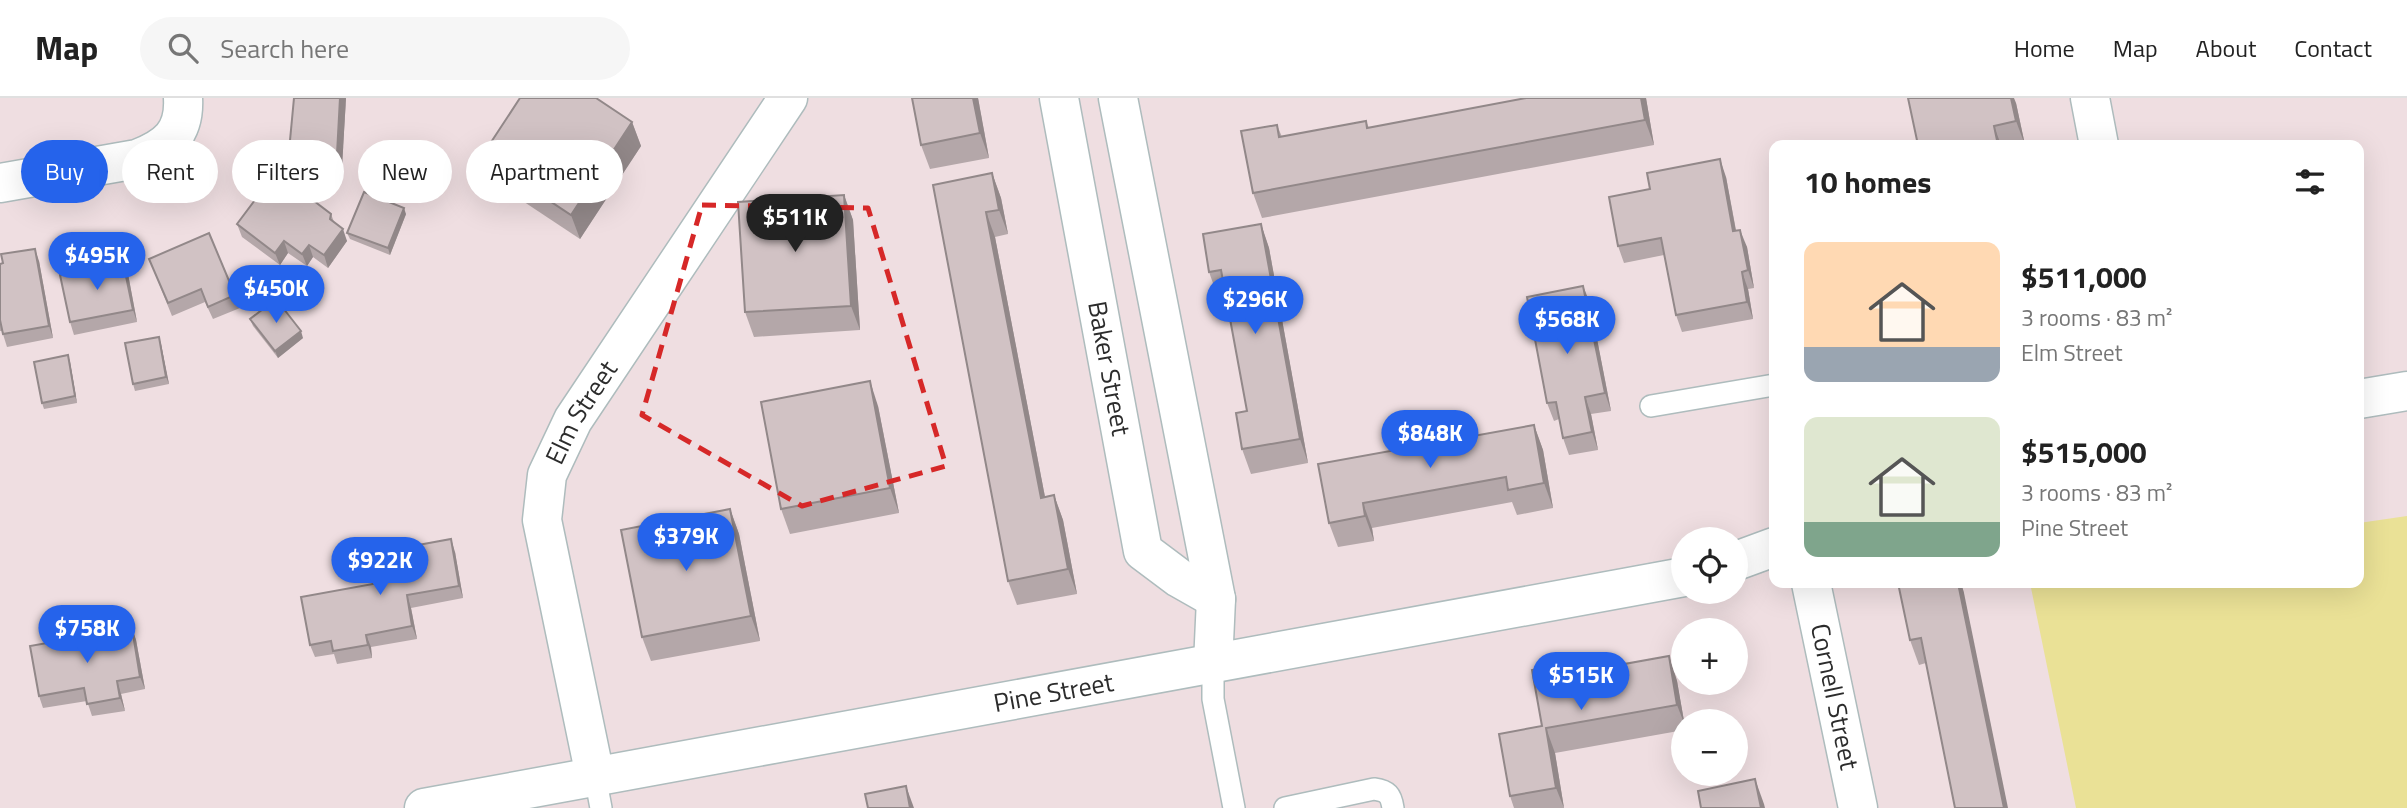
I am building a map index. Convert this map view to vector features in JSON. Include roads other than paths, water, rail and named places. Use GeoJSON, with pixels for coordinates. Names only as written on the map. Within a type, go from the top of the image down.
{"type":"FeatureCollection","features":[{"type":"Feature","properties":{"kind":"street"},"geometry":{"type":"LineString","coordinates":[[0,183],[137,159],[156,152],[172,140],[180,128],[183,98]]}},
{"type":"Feature","properties":{"kind":"street","name":"Elm Street"},"geometry":{"type":"LineString","coordinates":[[598,792],[542,520],[547,475],[573,420],[789,98]]}},
{"type":"Feature","properties":{"kind":"street","name":"Baker Street"},"geometry":{"type":"LineString","coordinates":[[1059,98],[1143,551],[1179,578],[1216,599]]}},
{"type":"Feature","properties":{"kind":"street"},"geometry":{"type":"LineString","coordinates":[[1118,98],[1216,599],[1213,664]]}},
{"type":"Feature","properties":{"kind":"street"},"geometry":{"type":"LineString","coordinates":[[2090,98],[2098,140]]}},
{"type":"Feature","properties":{"kind":"street"},"geometry":{"type":"LineString","coordinates":[[2364,398],[2407,391]]}},
{"type":"Feature","properties":{"kind":"street"},"geometry":{"type":"LineString","coordinates":[[1748,557],[1769,549]]}},
{"type":"Feature","properties":{"kind":"street","name":"Pine Street"},"geometry":{"type":"LineString","coordinates":[[424,808],[598,792],[1213,664],[1671,579]]}},
{"type":"Feature","properties":{"kind":"street","name":"Cornell Street"},"geometry":{"type":"LineString","coordinates":[[1812,588],[1858,808]]}},
{"type":"Feature","properties":{"kind":"lane"},"geometry":{"type":"LineString","coordinates":[[1651,405],[1769,386]]}},
{"type":"Feature","properties":{"kind":"lane"},"geometry":{"type":"LineString","coordinates":[[1213,664],[1213,699],[1234,808]]}},
{"type":"Feature","properties":{"kind":"lane"},"geometry":{"type":"LineString","coordinates":[[1285,808],[1374,789],[1385,791],[1391,796],[1393,808]]}}]}
